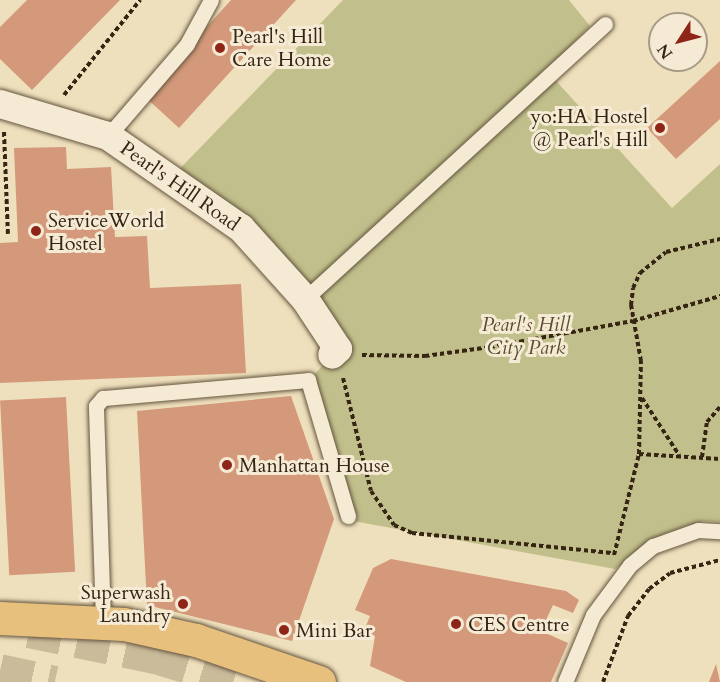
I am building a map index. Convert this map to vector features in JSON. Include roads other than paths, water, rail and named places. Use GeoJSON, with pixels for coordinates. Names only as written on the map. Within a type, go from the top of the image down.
{"type":"FeatureCollection","features":[{"type":"Feature","properties":{"kind":"main road"},"geometry":{"type":"LineString","coordinates":[[1,618],[103,620],[196,640],[319,682]]}},
{"type":"Feature","properties":{"kind":"street","name":"Pearl's Hill Road"},"geometry":{"type":"LineString","coordinates":[[0,104],[108,136],[241,228],[305,299],[338,349],[332,355]]}},
{"type":"Feature","properties":{"kind":"lane"},"geometry":{"type":"LineString","coordinates":[[108,136],[187,44],[211,0]]}},
{"type":"Feature","properties":{"kind":"lane"},"geometry":{"type":"LineString","coordinates":[[305,299],[605,24]]}},
{"type":"Feature","properties":{"kind":"lane"},"geometry":{"type":"LineString","coordinates":[[103,620],[96,406],[103,398],[308,380],[348,516]]}},
{"type":"Feature","properties":{"kind":"lane"},"geometry":{"type":"LineString","coordinates":[[565,682],[592,615],[617,579],[653,546],[698,530],[720,531]]}},
{"type":"Feature","properties":{"kind":"tunnel"},"geometry":{"type":"LineString","coordinates":[[29,631],[155,657],[239,682]]}},
{"type":"Feature","properties":{"kind":"tunnel"},"geometry":{"type":"LineString","coordinates":[[0,670],[55,682]]}},
{"type":"Feature","properties":{"kind":"place","name":"Pearl's Hill Care Home"},"geometry":{"type":"Point","coordinates":[220,48]}},
{"type":"Feature","properties":{"kind":"place","name":"yo:HA Hostel @ Pearl's Hill"},"geometry":{"type":"Point","coordinates":[660,128]}},
{"type":"Feature","properties":{"kind":"place","name":"ServiceWorld Hostel"},"geometry":{"type":"Point","coordinates":[36,231]}},
{"type":"Feature","properties":{"kind":"place","name":"Manhattan House"},"geometry":{"type":"Point","coordinates":[227,465]}},
{"type":"Feature","properties":{"kind":"place","name":"Superwash Laundry"},"geometry":{"type":"Point","coordinates":[183,604]}},
{"type":"Feature","properties":{"kind":"place","name":"CES Centre"},"geometry":{"type":"Point","coordinates":[456,624]}},
{"type":"Feature","properties":{"kind":"place","name":"Mini Bar"},"geometry":{"type":"Point","coordinates":[284,630]}},
{"type":"Feature","properties":{"kind":"park label","name":"Pearl's Hill City Park"},"geometry":{"type":"Point","coordinates":[526,336]}}]}
